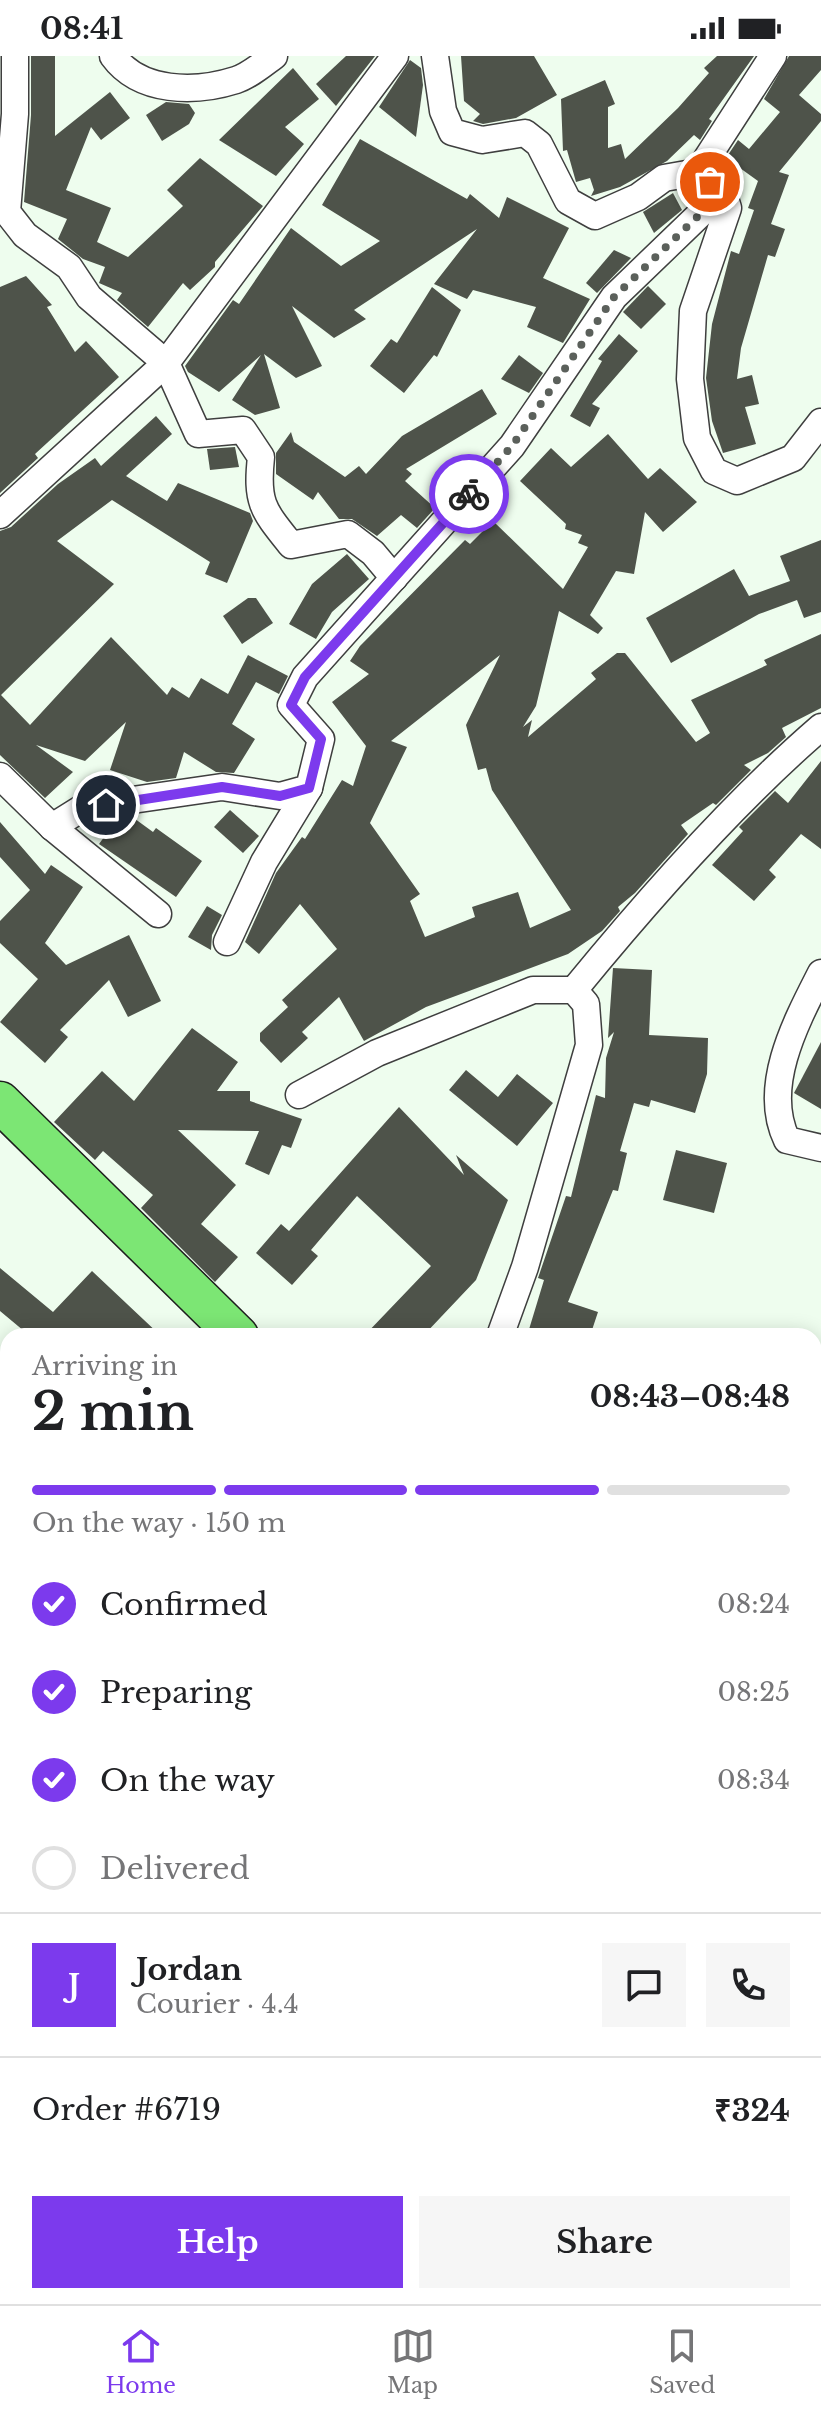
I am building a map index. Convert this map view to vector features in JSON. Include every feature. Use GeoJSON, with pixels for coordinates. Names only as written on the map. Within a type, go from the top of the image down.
{"type":"FeatureCollection","features":[{"type":"Feature","properties":{"kind":"main road"},"geometry":{"type":"LineString","coordinates":[[0,1102],[230,1328]]}},
{"type":"Feature","properties":{"kind":"street"},"geometry":{"type":"LineString","coordinates":[[15,56],[15,128],[7,212],[25,235],[69,267],[89,297],[166,363],[198,434],[243,430],[261,457],[258,491],[268,516],[291,545],[348,534],[373,553],[394,578]]}},
{"type":"Feature","properties":{"kind":"street"},"geometry":{"type":"LineString","coordinates":[[113,56],[123,70],[156,87],[239,80],[274,56]]}},
{"type":"Feature","properties":{"kind":"street"},"geometry":{"type":"LineString","coordinates":[[0,515],[166,363],[395,56]]}},
{"type":"Feature","properties":{"kind":"street"},"geometry":{"type":"LineString","coordinates":[[435,56],[443,111],[452,132],[482,140],[525,133],[539,144],[568,201],[595,216],[638,197],[664,178],[698,172],[773,56]]}},
{"type":"Feature","properties":{"kind":"street"},"geometry":{"type":"LineString","coordinates":[[698,172],[723,192],[728,208],[693,311],[690,379],[697,438],[714,471],[737,481],[793,458],[821,422]]}},
{"type":"Feature","properties":{"kind":"street"},"geometry":{"type":"LineString","coordinates":[[227,942],[264,862],[309,788],[321,739],[291,705],[305,677],[512,446],[614,297],[723,192]]}},
{"type":"Feature","properties":{"kind":"street"},"geometry":{"type":"LineString","coordinates":[[574,990],[617,937],[687,862],[786,757],[821,727]]}},
{"type":"Feature","properties":{"kind":"street"},"geometry":{"type":"LineString","coordinates":[[0,776],[52,827],[158,914]]}},
{"type":"Feature","properties":{"kind":"street"},"geometry":{"type":"LineString","coordinates":[[52,827],[84,807],[222,787],[280,796],[309,788]]}},
{"type":"Feature","properties":{"kind":"street"},"geometry":{"type":"LineString","coordinates":[[821,973],[778,1075],[777,1120],[787,1140],[821,1148]]}},
{"type":"Feature","properties":{"kind":"street"},"geometry":{"type":"LineString","coordinates":[[299,1095],[377,1053],[533,990],[574,990],[586,1004],[589,1045],[525,1267],[503,1328]]}},
{"type":"Feature","properties":{"kind":"building"},"geometry":{"type":"Polygon","coordinates":[[[31,56],[55,56],[55,136],[110,92],[130,118],[101,140],[91,127],[66,190],[111,208],[97,242],[128,257],[183,206],[167,190],[200,158],[263,206],[215,262],[215,267],[190,290],[183,283],[148,327],[117,300],[122,293],[99,283],[105,267],[83,259],[58,239],[67,219],[24,202],[31,115],[31,56]]]}},
{"type":"Feature","properties":{"kind":"building"},"geometry":{"type":"Polygon","coordinates":[[[346,56],[375,56],[336,106],[316,84],[346,56]]]}},
{"type":"Feature","properties":{"kind":"building"},"geometry":{"type":"Polygon","coordinates":[[[461,56],[534,56],[557,95],[516,118],[483,124],[473,121],[480,114],[464,101],[461,56]]]}},
{"type":"Feature","properties":{"kind":"building"},"geometry":{"type":"Polygon","coordinates":[[[717,56],[754,56],[709,119],[712,121],[700,140],[694,135],[667,161],[620,187],[591,196],[594,190],[590,178],[576,182],[567,150],[563,151],[561,99],[605,80],[615,104],[608,107],[608,148],[621,144],[625,159],[678,108],[709,73],[704,68],[717,56]]]}},
{"type":"Feature","properties":{"kind":"building"},"geometry":{"type":"Polygon","coordinates":[[[789,56],[821,56],[821,70],[799,95],[821,114],[821,121],[779,172],[789,175],[771,224],[785,229],[775,257],[768,255],[741,348],[737,379],[752,375],[759,404],[745,407],[756,444],[723,453],[712,421],[706,378],[712,324],[731,251],[739,254],[754,210],[748,208],[758,181],[726,158],[738,140],[749,149],[780,112],[764,99],[789,56]]]}},
{"type":"Feature","properties":{"kind":"building"},"geometry":{"type":"Polygon","coordinates":[[[410,60],[421,68],[423,85],[416,137],[379,107],[410,60]]]}},
{"type":"Feature","properties":{"kind":"building"},"geometry":{"type":"Polygon","coordinates":[[[293,68],[319,99],[285,127],[304,144],[276,176],[219,140],[293,68]]]}},
{"type":"Feature","properties":{"kind":"building"},"geometry":{"type":"Polygon","coordinates":[[[166,102],[189,104],[195,113],[189,124],[162,141],[146,115],[166,102]]]}},
{"type":"Feature","properties":{"kind":"building"},"geometry":{"type":"Polygon","coordinates":[[[360,139],[467,199],[470,194],[499,218],[507,197],[569,228],[543,278],[590,299],[563,343],[527,327],[536,307],[473,290],[467,299],[434,284],[477,229],[354,310],[366,319],[334,338],[292,306],[322,366],[296,378],[264,354],[280,408],[255,415],[232,400],[261,355],[219,392],[188,372],[185,366],[233,300],[239,304],[291,228],[341,266],[380,241],[322,205],[360,139]]]}},
{"type":"Feature","properties":{"kind":"building"},"geometry":{"type":"Polygon","coordinates":[[[673,193],[682,210],[654,233],[643,212],[673,193]]]}},
{"type":"Feature","properties":{"kind":"building"},"geometry":{"type":"Polygon","coordinates":[[[614,250],[631,258],[597,293],[586,283],[614,250]]]}},
{"type":"Feature","properties":{"kind":"building"},"geometry":{"type":"Polygon","coordinates":[[[26,276],[52,305],[47,307],[75,352],[86,341],[119,377],[35,454],[38,458],[0,493],[0,287],[26,276]]]}},
{"type":"Feature","properties":{"kind":"building"},"geometry":{"type":"Polygon","coordinates":[[[648,286],[666,304],[641,329],[623,312],[648,286]]]}},
{"type":"Feature","properties":{"kind":"building"},"geometry":{"type":"Polygon","coordinates":[[[432,287],[461,310],[437,357],[434,355],[404,393],[370,366],[391,339],[397,343],[432,287]]]}},
{"type":"Feature","properties":{"kind":"building"},"geometry":{"type":"Polygon","coordinates":[[[619,334],[638,351],[592,404],[600,408],[590,427],[570,416],[602,361],[598,359],[619,334]]]}},
{"type":"Feature","properties":{"kind":"building"},"geometry":{"type":"Polygon","coordinates":[[[519,355],[543,373],[529,393],[501,379],[519,355]]]}},
{"type":"Feature","properties":{"kind":"building"},"geometry":{"type":"Polygon","coordinates":[[[482,389],[497,414],[406,469],[412,474],[405,481],[435,508],[417,528],[401,515],[377,536],[352,519],[339,519],[318,492],[313,500],[276,474],[276,453],[291,432],[294,442],[345,477],[359,466],[366,474],[402,436],[482,389]]]}},
{"type":"Feature","properties":{"kind":"building"},"geometry":{"type":"Polygon","coordinates":[[[156,416],[172,434],[126,476],[167,501],[178,483],[250,513],[253,521],[227,583],[205,574],[210,562],[112,500],[57,541],[114,584],[1,695],[30,725],[111,637],[167,695],[172,687],[189,698],[201,678],[228,694],[248,655],[288,676],[279,694],[256,682],[232,724],[255,739],[234,773],[216,772],[184,752],[176,778],[147,782],[110,770],[126,722],[85,761],[36,745],[73,772],[45,798],[0,755],[0,531],[11,527],[58,484],[95,458],[101,466],[156,416]]]}},
{"type":"Feature","properties":{"kind":"building"},"geometry":{"type":"Polygon","coordinates":[[[608,434],[648,479],[660,468],[697,502],[663,532],[645,512],[634,574],[616,571],[590,615],[603,628],[598,634],[559,611],[536,706],[523,727],[532,720],[528,737],[596,679],[591,673],[617,653],[625,653],[696,742],[710,733],[691,700],[767,665],[764,660],[821,634],[821,708],[782,728],[786,737],[768,753],[744,765],[751,770],[716,805],[713,803],[681,825],[688,834],[635,893],[618,907],[620,911],[602,931],[568,954],[426,1007],[364,1041],[339,997],[302,1032],[308,1038],[281,1063],[260,1041],[260,1033],[288,1007],[282,1000],[337,949],[300,904],[259,954],[245,942],[276,873],[302,837],[305,839],[342,780],[353,786],[366,746],[332,702],[369,674],[350,661],[360,646],[465,540],[470,544],[493,521],[563,589],[588,547],[578,543],[582,535],[565,529],[566,524],[520,481],[551,448],[571,467],[608,434]],[[500,655],[391,741],[407,747],[370,823],[420,894],[410,901],[425,937],[475,917],[472,907],[518,892],[530,928],[571,910],[492,790],[486,768],[478,770],[466,725],[500,655]]]}},
{"type":"Feature","properties":{"kind":"building"},"geometry":{"type":"Polygon","coordinates":[[[235,447],[239,467],[210,470],[207,449],[235,447]]]}},
{"type":"Feature","properties":{"kind":"building"},"geometry":{"type":"Polygon","coordinates":[[[821,540],[821,612],[804,618],[797,600],[759,614],[671,663],[646,618],[734,569],[749,596],[790,581],[780,556],[821,540]]]}},
{"type":"Feature","properties":{"kind":"building"},"geometry":{"type":"Polygon","coordinates":[[[347,554],[369,579],[332,612],[316,639],[289,624],[312,584],[347,554]]]}},
{"type":"Feature","properties":{"kind":"building"},"geometry":{"type":"Polygon","coordinates":[[[248,598],[256,598],[273,623],[242,644],[223,616],[248,598]]]}},
{"type":"Feature","properties":{"kind":"building"},"geometry":{"type":"Polygon","coordinates":[[[821,761],[821,849],[801,834],[769,870],[776,877],[754,901],[712,865],[743,831],[739,827],[775,791],[788,803],[821,761]]]}},
{"type":"Feature","properties":{"kind":"building"},"geometry":{"type":"Polygon","coordinates":[[[230,810],[259,836],[243,853],[214,827],[230,810]]]}},
{"type":"Feature","properties":{"kind":"building"},"geometry":{"type":"Polygon","coordinates":[[[131,816],[153,832],[156,828],[202,861],[176,897],[99,844],[118,818],[131,816]]]}},
{"type":"Feature","properties":{"kind":"building"},"geometry":{"type":"Polygon","coordinates":[[[0,822],[45,874],[51,865],[83,887],[45,943],[66,965],[129,935],[161,1001],[128,1017],[109,980],[60,1030],[68,1037],[45,1063],[0,1022],[38,979],[0,943],[0,921],[30,890],[0,857],[0,822]]]}},
{"type":"Feature","properties":{"kind":"building"},"geometry":{"type":"Polygon","coordinates":[[[207,906],[222,915],[212,935],[211,950],[188,937],[207,906]]]}},
{"type":"Feature","properties":{"kind":"building"},"geometry":{"type":"Polygon","coordinates":[[[613,968],[652,970],[649,1035],[708,1038],[707,1074],[695,1113],[651,1100],[649,1107],[634,1103],[620,1151],[627,1153],[618,1191],[613,1190],[568,1302],[598,1312],[593,1328],[529,1328],[544,1280],[538,1278],[566,1196],[571,1197],[596,1095],[605,1098],[606,1058],[614,1032],[608,1038],[613,968]]]}},
{"type":"Feature","properties":{"kind":"building"},"geometry":{"type":"Polygon","coordinates":[[[192,1028],[238,1062],[217,1091],[250,1091],[250,1101],[302,1119],[291,1148],[282,1145],[269,1175],[245,1164],[259,1131],[178,1130],[236,1185],[201,1224],[238,1257],[215,1282],[141,1208],[153,1195],[103,1151],[95,1160],[54,1122],[102,1071],[134,1101],[192,1028]]]}},
{"type":"Feature","properties":{"kind":"building"},"geometry":{"type":"Polygon","coordinates":[[[821,1042],[821,1109],[794,1093],[821,1042]]]}},
{"type":"Feature","properties":{"kind":"building"},"geometry":{"type":"Polygon","coordinates":[[[466,1070],[498,1097],[517,1074],[553,1103],[517,1146],[449,1090],[466,1070]]]}},
{"type":"Feature","properties":{"kind":"building"},"geometry":{"type":"Polygon","coordinates":[[[399,1107],[464,1175],[456,1155],[508,1200],[476,1280],[431,1328],[372,1328],[431,1266],[357,1196],[311,1250],[318,1256],[292,1285],[256,1253],[281,1224],[289,1231],[399,1107]]]}},
{"type":"Feature","properties":{"kind":"building"},"geometry":{"type":"Polygon","coordinates":[[[676,1150],[727,1163],[714,1213],[663,1200],[676,1150]]]}},
{"type":"Feature","properties":{"kind":"building"},"geometry":{"type":"Polygon","coordinates":[[[0,1268],[53,1312],[92,1271],[153,1328],[20,1328],[0,1311],[0,1268]]]}},
{"type":"Feature","properties":{"kind":"way so far"},"geometry":{"type":"LineString","coordinates":[[469,494],[512,446],[614,297],[723,192],[710,182]]}},
{"type":"Feature","properties":{"kind":"route"},"geometry":{"type":"LineString","coordinates":[[106,805],[222,787],[280,796],[309,788],[321,739],[291,705],[305,677],[469,494]]}}]}
